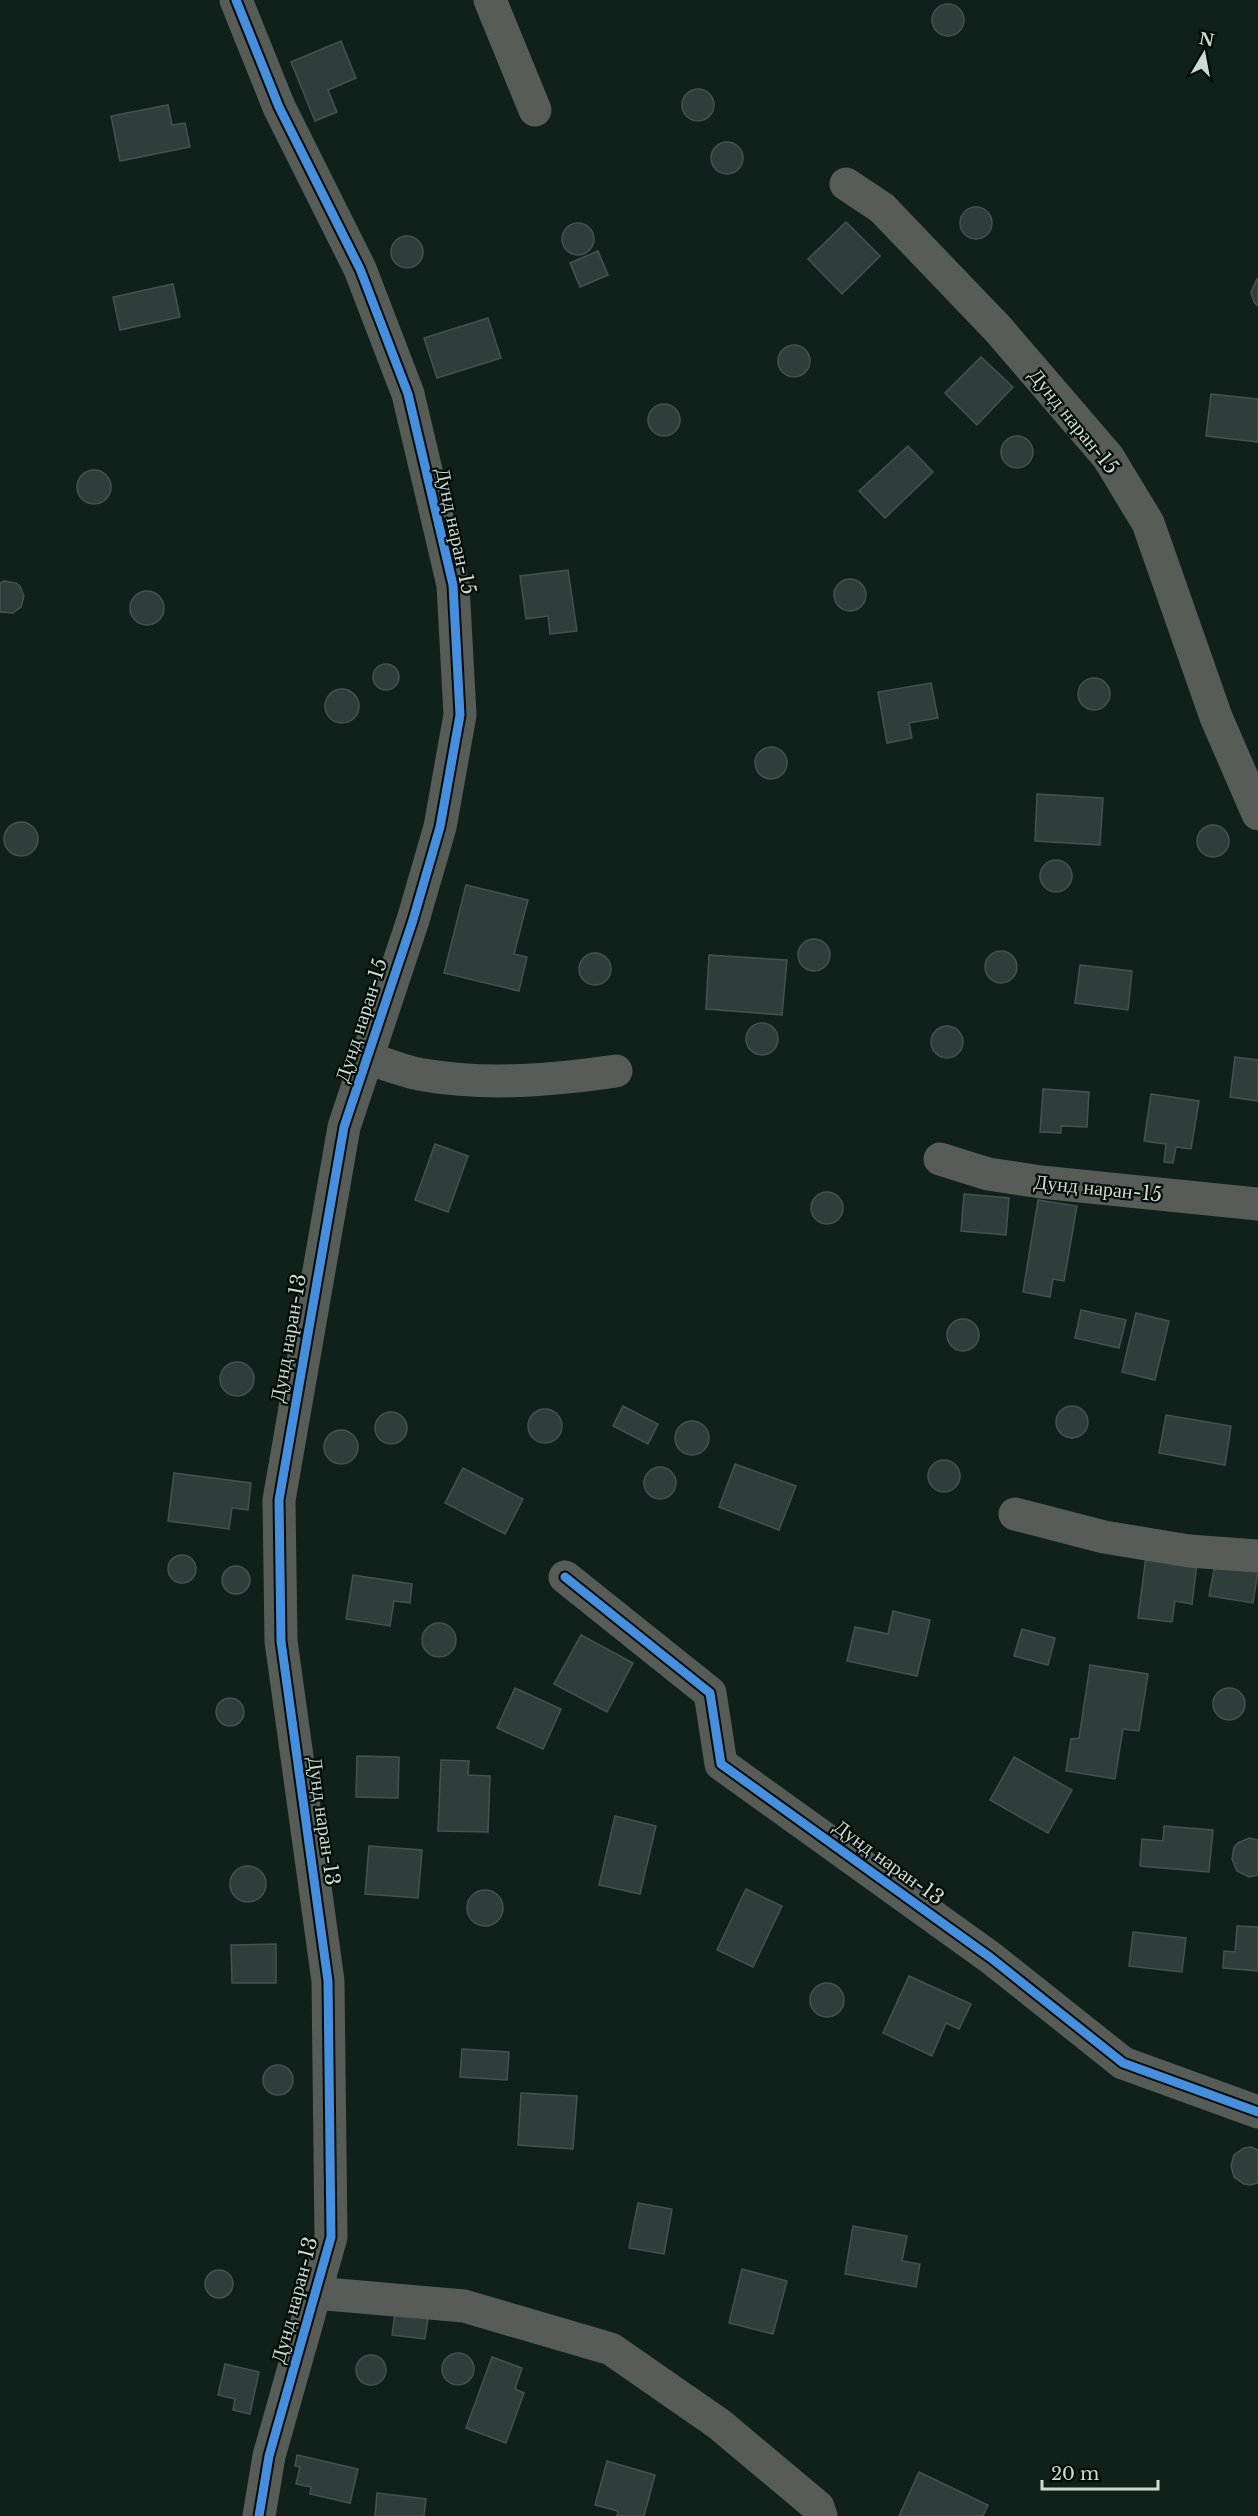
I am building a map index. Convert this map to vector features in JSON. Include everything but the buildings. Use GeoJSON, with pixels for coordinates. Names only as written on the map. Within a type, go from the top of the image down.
{"type":"FeatureCollection","features":[{"type":"Feature","properties":{"kind":"street","name":"Дунд наран-15"},"geometry":{"type":"LineString","coordinates":[[236,0],[279,107],[360,269],[408,394],[453,585],[460,715],[440,827],[413,920],[344,1127]]}},
{"type":"Feature","properties":{"kind":"street"},"geometry":{"type":"LineString","coordinates":[[490,0],[535,110]]}},
{"type":"Feature","properties":{"kind":"street","name":"Дунд наран-15"},"geometry":{"type":"LineString","coordinates":[[846,184],[882,208],[981,312],[1108,458],[1148,523],[1216,717],[1258,814]]}},
{"type":"Feature","properties":{"kind":"street","name":"Дунд наран-15"},"geometry":{"type":"LineString","coordinates":[[367,1058],[423,1075],[490,1081],[563,1079],[616,1071]]}},
{"type":"Feature","properties":{"kind":"street","name":"Дунд наран-13"},"geometry":{"type":"LineString","coordinates":[[259,2516],[269,2456],[331,2237],[328,1981],[281,1641],[279,1500],[344,1127]]}},
{"type":"Feature","properties":{"kind":"street","name":"Дунд наран-15"},"geometry":{"type":"LineString","coordinates":[[940,1159],[988,1174],[1041,1182],[1258,1204]]}},
{"type":"Feature","properties":{"kind":"street"},"geometry":{"type":"LineString","coordinates":[[1015,1514],[1104,1537],[1189,1551],[1258,1556]]}},
{"type":"Feature","properties":{"kind":"street","name":"Дунд наран-13"},"geometry":{"type":"LineString","coordinates":[[565,1577],[710,1693],[721,1764],[991,1958],[1123,2063],[1258,2112]]}},
{"type":"Feature","properties":{"kind":"street","name":"Дунд наран-13"},"geometry":{"type":"LineString","coordinates":[[315,2293],[465,2306],[611,2349],[719,2424],[818,2507],[821,2516]]}},
{"type":"Feature","properties":{"kind":"cycle path"},"geometry":{"type":"LineString","coordinates":[[236,0],[279,107],[360,269],[408,394],[453,585],[460,715],[440,827],[413,920],[344,1127],[279,1500],[281,1641],[328,1981],[331,2237],[269,2456],[259,2516]]}},
{"type":"Feature","properties":{"kind":"cycle path"},"geometry":{"type":"LineString","coordinates":[[565,1577],[710,1693],[721,1764],[991,1958],[1123,2063],[1258,2112]]}}]}
